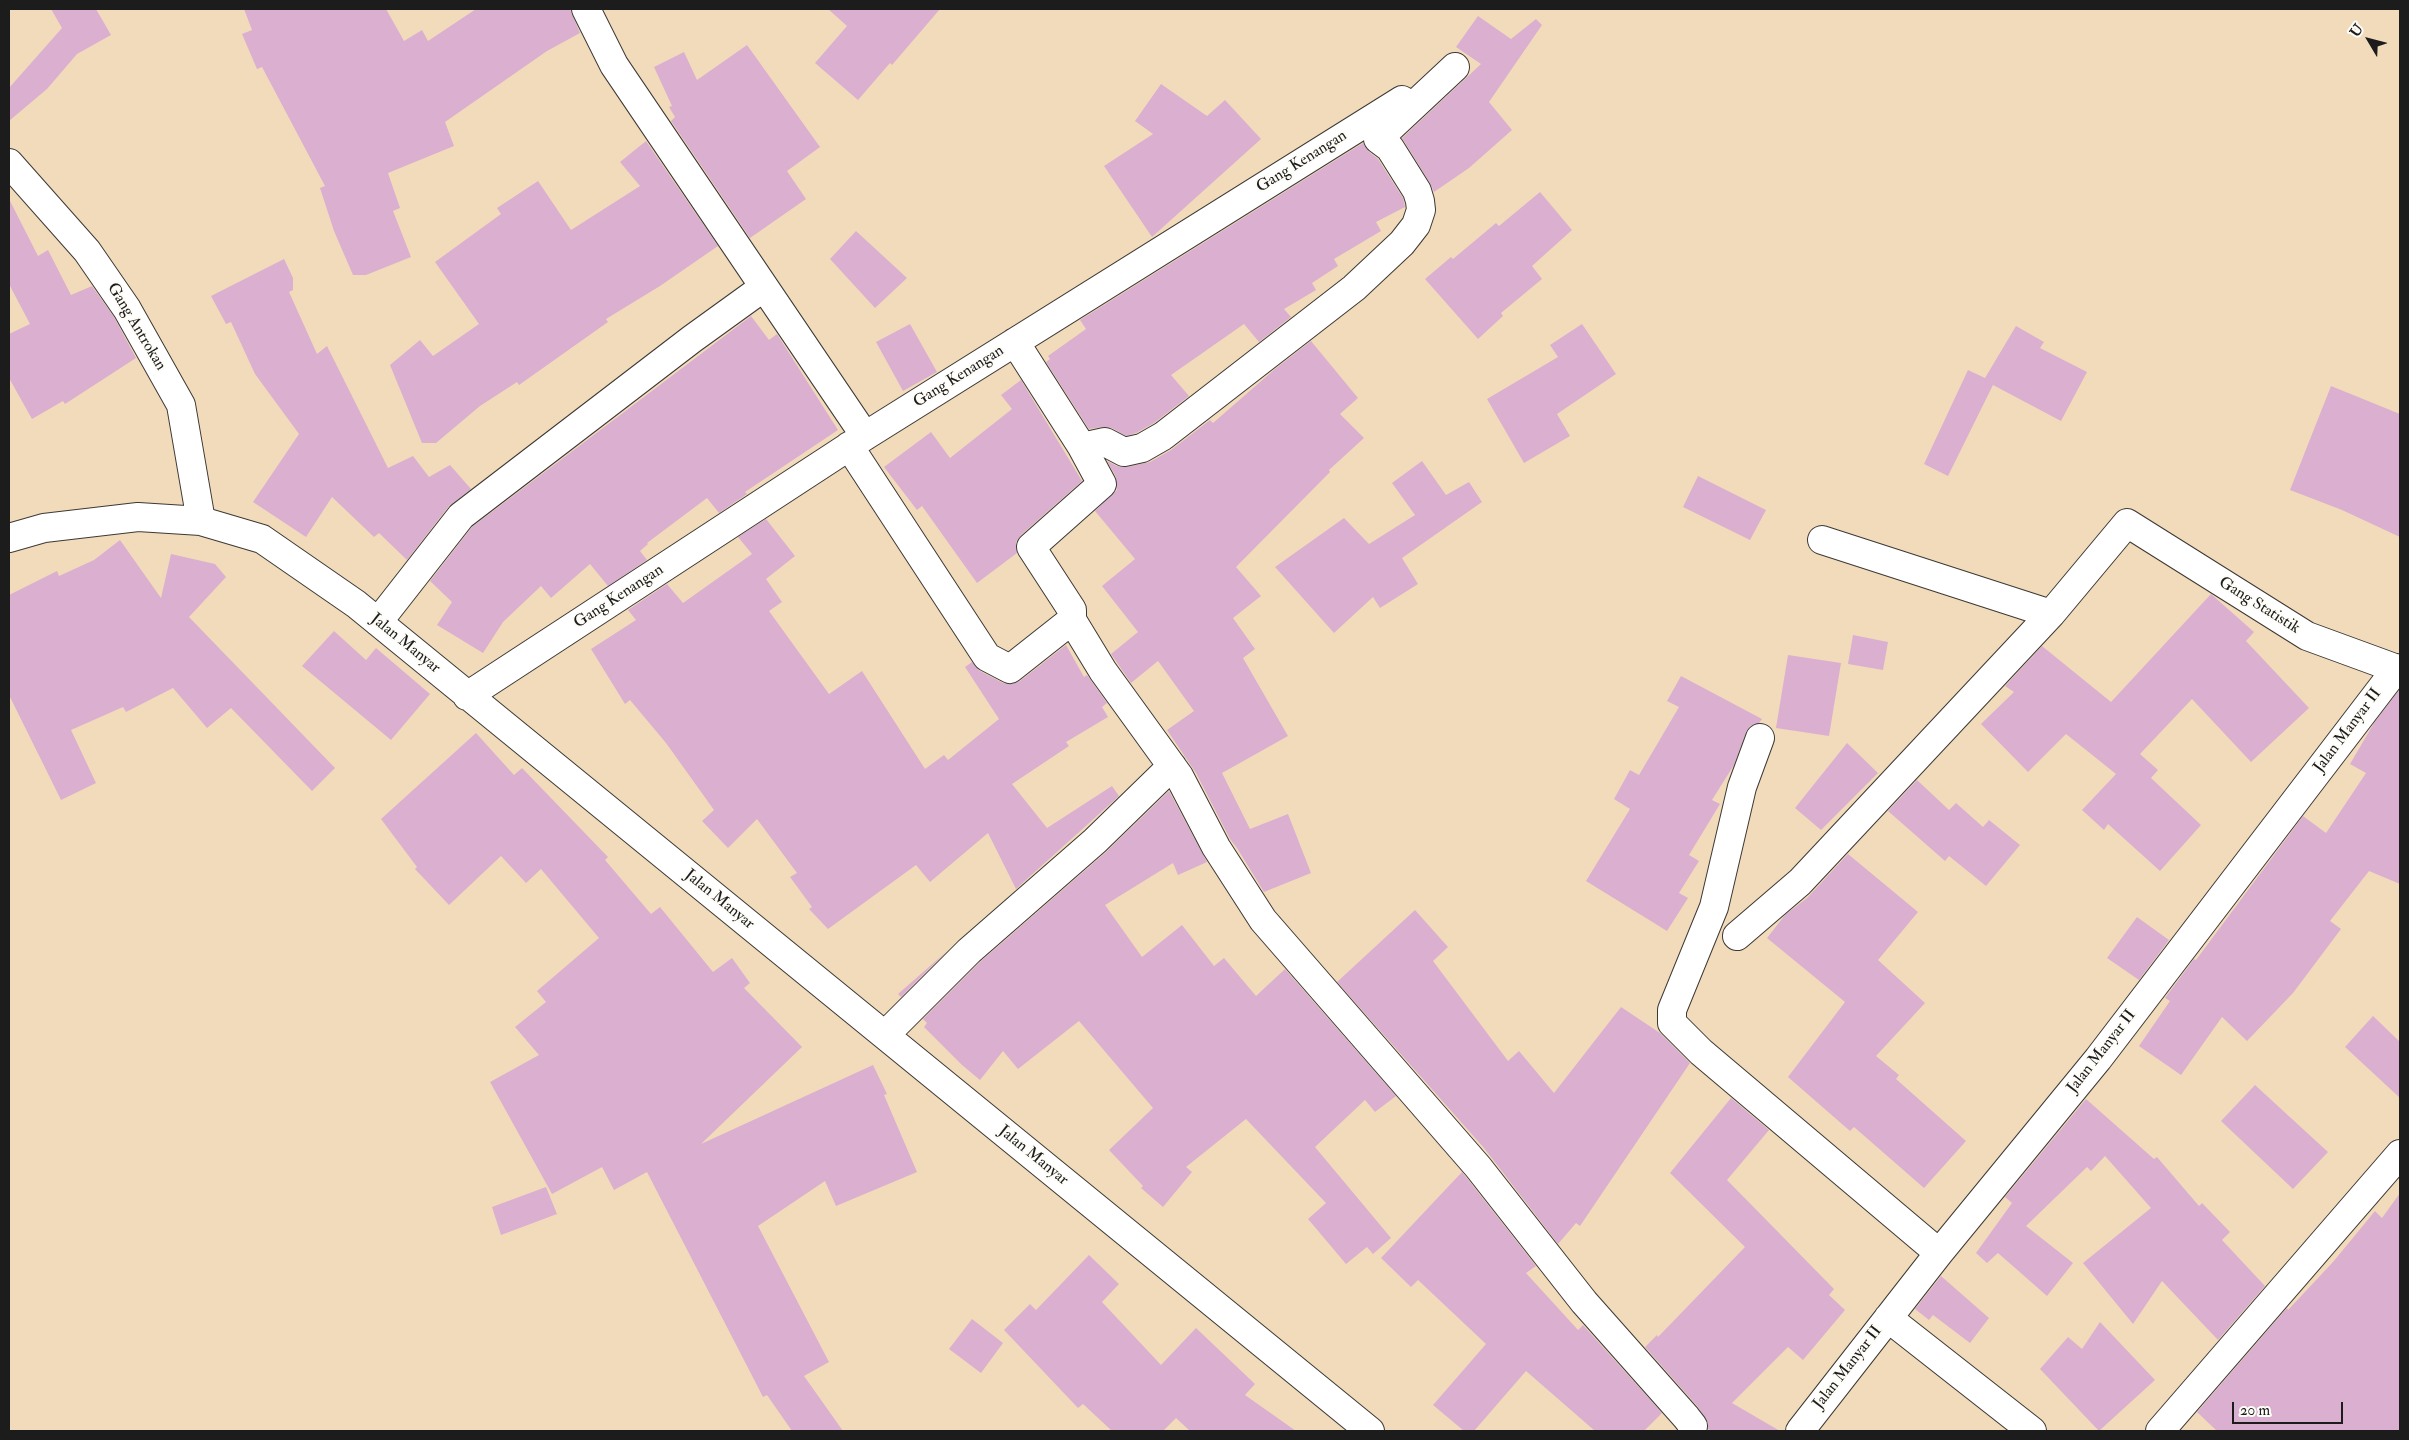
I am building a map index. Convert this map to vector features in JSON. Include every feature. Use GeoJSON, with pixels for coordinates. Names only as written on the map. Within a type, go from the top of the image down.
{"type":"FeatureCollection","features":[{"type":"Feature","properties":{"kind":"street"},"geometry":{"type":"LineString","coordinates":[[586,9],[614,65],[764,288],[987,657],[1010,670],[1072,620]]}},
{"type":"Feature","properties":{"kind":"street","name":"Gang Kenangan"},"geometry":{"type":"LineString","coordinates":[[467,696],[857,441],[1455,67],[1378,139],[1390,148],[1420,201],[1421,210],[1416,225],[1402,243],[1354,288],[1163,436],[1142,448],[1124,452],[1105,442],[1082,447]]}},
{"type":"Feature","properties":{"kind":"street","name":"Gang Antrokan"},"geometry":{"type":"LineString","coordinates":[[9,163],[87,252],[127,309],[181,405],[201,522]]}},
{"type":"Feature","properties":{"kind":"street"},"geometry":{"type":"LineString","coordinates":[[378,622],[461,516],[692,339],[764,288]]}},
{"type":"Feature","properties":{"kind":"street"},"geometry":{"type":"LineString","coordinates":[[1015,342],[1082,447],[1102,484],[1031,547],[1072,610],[1072,620],[1103,671],[1172,766],[1216,847],[1264,920],[1478,1167],[1584,1302],[1686,1417],[1693,1426],[1692,1431]]}},
{"type":"Feature","properties":{"kind":"street","name":"Jalan Manyar"},"geometry":{"type":"LineString","coordinates":[[9,538],[44,528],[138,517],[201,522],[262,539],[356,604],[1370,1431]]}},
{"type":"Feature","properties":{"kind":"street","name":"Gang Statistik"},"geometry":{"type":"LineString","coordinates":[[2051,614],[2127,523],[2307,636],[2399,669]]}},
{"type":"Feature","properties":{"kind":"street"},"geometry":{"type":"LineString","coordinates":[[1737,936],[1800,882],[2051,614],[1822,540]]}},
{"type":"Feature","properties":{"kind":"street","name":"Jalan Manyar II"},"geometry":{"type":"LineString","coordinates":[[1800,1431],[1939,1253],[2098,1059],[2399,669]]}},
{"type":"Feature","properties":{"kind":"street"},"geometry":{"type":"LineString","coordinates":[[1760,738],[1742,787],[1714,906],[1672,1010],[1672,1023],[1701,1052],[1939,1253]]}},
{"type":"Feature","properties":{"kind":"street"},"geometry":{"type":"LineString","coordinates":[[885,1035],[969,951],[1095,841],[1172,766]]}},
{"type":"Feature","properties":{"kind":"street"},"geometry":{"type":"LineString","coordinates":[[2160,1431],[2400,1154]]}},
{"type":"Feature","properties":{"kind":"street"},"geometry":{"type":"LineString","coordinates":[[1888,1318],[2032,1431]]}},
{"type":"Feature","properties":{"kind":"building"},"geometry":{"type":"Polygon","coordinates":[[[51,9],[96,9],[111,35],[77,54],[47,89],[9,121],[9,88],[62,28],[51,9]]]}},
{"type":"Feature","properties":{"kind":"building"},"geometry":{"type":"Polygon","coordinates":[[[244,9],[386,9],[404,41],[422,30],[428,41],[476,9],[570,9],[580,33],[547,51],[445,122],[454,146],[388,173],[400,208],[393,211],[411,257],[366,275],[353,275],[334,231],[320,188],[325,186],[262,67],[257,69],[242,34],[252,30],[244,9]]]}},
{"type":"Feature","properties":{"kind":"building"},"geometry":{"type":"Polygon","coordinates":[[[828,9],[940,9],[892,65],[890,63],[858,100],[815,63],[847,26],[828,9]]]}},
{"type":"Feature","properties":{"kind":"building"},"geometry":{"type":"Polygon","coordinates":[[[1478,16],[1511,39],[1536,19],[1542,25],[1489,102],[1512,130],[1469,168],[1434,192],[1402,138],[1481,64],[1456,47],[1478,16]]]}},
{"type":"Feature","properties":{"kind":"building"},"geometry":{"type":"Polygon","coordinates":[[[747,45],[820,147],[787,171],[806,199],[750,238],[671,121],[675,117],[669,107],[672,106],[654,67],[684,52],[697,80],[747,45]]]}},
{"type":"Feature","properties":{"kind":"building"},"geometry":{"type":"Polygon","coordinates":[[[1161,84],[1207,116],[1225,100],[1261,139],[1152,237],[1104,166],[1153,134],[1135,121],[1161,84]]]}},
{"type":"Feature","properties":{"kind":"building"},"geometry":{"type":"Polygon","coordinates":[[[646,141],[718,246],[660,286],[606,319],[608,322],[519,385],[517,382],[480,406],[436,443],[422,443],[390,365],[420,340],[433,356],[479,324],[435,262],[501,214],[497,208],[538,181],[571,230],[640,186],[620,162],[646,141]]]}},
{"type":"Feature","properties":{"kind":"building"},"geometry":{"type":"Polygon","coordinates":[[[1363,143],[1368,151],[1378,159],[1403,198],[1405,207],[1376,222],[1381,231],[1334,259],[1338,266],[1312,283],[1316,290],[1284,309],[1291,317],[1259,342],[1244,324],[1171,375],[1189,396],[1154,423],[1126,436],[1112,428],[1089,429],[1046,362],[1050,359],[1048,356],[1086,329],[1080,320],[1363,143]]]}},
{"type":"Feature","properties":{"kind":"building"},"geometry":{"type":"Polygon","coordinates":[[[1540,192],[1572,230],[1532,266],[1542,279],[1501,313],[1503,316],[1478,339],[1425,279],[1451,257],[1453,259],[1496,223],[1499,226],[1540,192]]]}},
{"type":"Feature","properties":{"kind":"building"},"geometry":{"type":"Polygon","coordinates":[[[9,199],[38,256],[48,250],[71,295],[92,286],[114,317],[136,358],[65,404],[63,401],[32,419],[9,378],[9,334],[30,324],[9,284],[9,199]]]}},
{"type":"Feature","properties":{"kind":"building"},"geometry":{"type":"Polygon","coordinates":[[[856,231],[907,278],[875,308],[830,259],[856,231]]]}},
{"type":"Feature","properties":{"kind":"building"},"geometry":{"type":"Polygon","coordinates":[[[284,259],[293,278],[293,290],[289,292],[317,354],[327,346],[388,468],[413,456],[429,477],[450,465],[471,489],[449,506],[407,560],[379,533],[374,537],[332,497],[306,537],[253,502],[299,434],[255,374],[231,322],[226,324],[211,296],[284,259]]]}},
{"type":"Feature","properties":{"kind":"building"},"geometry":{"type":"Polygon","coordinates":[[[751,316],[769,340],[777,334],[838,430],[745,492],[747,494],[719,513],[707,498],[647,543],[640,551],[647,560],[608,586],[590,564],[551,598],[541,586],[503,622],[483,653],[437,625],[452,602],[430,581],[472,527],[751,316]]]}},
{"type":"Feature","properties":{"kind":"building"},"geometry":{"type":"Polygon","coordinates":[[[910,324],[937,372],[903,391],[876,342],[910,324]]]}},
{"type":"Feature","properties":{"kind":"building"},"geometry":{"type":"Polygon","coordinates":[[[1582,324],[1616,374],[1557,414],[1570,436],[1524,463],[1487,399],[1558,357],[1550,345],[1582,324]]]}},
{"type":"Feature","properties":{"kind":"building"},"geometry":{"type":"Polygon","coordinates":[[[2016,326],[2044,342],[2040,348],[2087,372],[2061,421],[1993,385],[1948,476],[1924,464],[1968,370],[1985,378],[2016,326]]]}},
{"type":"Feature","properties":{"kind":"building"},"geometry":{"type":"Polygon","coordinates":[[[1311,341],[1358,398],[1340,414],[1364,438],[1329,470],[1330,472],[1236,567],[1261,596],[1233,618],[1255,649],[1243,658],[1288,736],[1222,773],[1250,829],[1288,814],[1311,873],[1264,892],[1230,839],[1196,773],[1167,730],[1194,711],[1158,661],[1131,683],[1111,654],[1138,632],[1102,586],[1135,559],[1095,511],[1117,490],[1116,477],[1107,461],[1117,466],[1127,467],[1150,462],[1171,450],[1210,420],[1213,423],[1275,369],[1311,341]]]}},
{"type":"Feature","properties":{"kind":"building"},"geometry":{"type":"Polygon","coordinates":[[[1021,380],[1082,481],[1021,535],[1016,542],[1017,553],[977,583],[922,506],[917,510],[884,467],[931,432],[950,458],[1012,409],[1001,395],[1021,380]]]}},
{"type":"Feature","properties":{"kind":"building"},"geometry":{"type":"Polygon","coordinates":[[[2331,386],[2400,414],[2400,537],[2342,510],[2290,490],[2331,386]]]}},
{"type":"Feature","properties":{"kind":"building"},"geometry":{"type":"Polygon","coordinates":[[[1422,461],[1446,495],[1469,482],[1482,502],[1402,558],[1418,584],[1380,608],[1373,597],[1334,633],[1275,567],[1344,518],[1369,544],[1415,515],[1392,483],[1422,461]]]}},
{"type":"Feature","properties":{"kind":"building"},"geometry":{"type":"Polygon","coordinates":[[[1698,476],[1766,510],[1750,540],[1683,507],[1698,476]]]}},
{"type":"Feature","properties":{"kind":"building"},"geometry":{"type":"Polygon","coordinates":[[[766,519],[795,556],[766,579],[782,602],[769,611],[829,694],[862,671],[925,769],[944,755],[948,760],[999,719],[965,667],[972,662],[980,671],[1003,683],[1012,684],[1020,681],[1066,645],[1084,677],[1087,675],[1107,703],[1102,707],[1108,717],[1066,742],[1069,746],[1012,784],[1047,828],[1112,786],[1119,796],[1016,889],[988,833],[930,882],[916,865],[828,929],[809,909],[812,907],[790,877],[797,873],[757,819],[728,848],[702,821],[714,810],[666,743],[630,700],[625,704],[591,649],[636,620],[628,610],[667,584],[683,603],[752,554],[738,537],[766,519]]]}},
{"type":"Feature","properties":{"kind":"building"},"geometry":{"type":"Polygon","coordinates":[[[120,540],[161,598],[171,554],[215,564],[226,577],[189,617],[335,768],[312,791],[231,708],[207,728],[173,688],[126,712],[123,707],[71,730],[96,783],[61,800],[9,695],[9,595],[57,571],[59,576],[94,560],[120,540]]]}},
{"type":"Feature","properties":{"kind":"building"},"geometry":{"type":"Polygon","coordinates":[[[2211,594],[2254,632],[2246,641],[2309,708],[2251,762],[2192,699],[2140,754],[2158,770],[2151,778],[2201,825],[2160,871],[2108,824],[2104,830],[2082,810],[2116,774],[2066,734],[2028,772],[1981,724],[2014,692],[2005,686],[2042,646],[2111,702],[2211,594]]]}},
{"type":"Feature","properties":{"kind":"building"},"geometry":{"type":"Polygon","coordinates":[[[334,631],[366,660],[376,648],[430,694],[391,740],[302,666],[334,631]]]}},
{"type":"Feature","properties":{"kind":"building"},"geometry":{"type":"Polygon","coordinates":[[[1853,635],[1888,642],[1883,670],[1848,664],[1853,635]]]}},
{"type":"Feature","properties":{"kind":"building"},"geometry":{"type":"Polygon","coordinates":[[[1788,655],[1841,663],[1829,736],[1776,728],[1788,655]]]}},
{"type":"Feature","properties":{"kind":"building"},"geometry":{"type":"Polygon","coordinates":[[[1681,676],[1762,719],[1759,723],[1750,726],[1746,732],[1734,765],[1712,800],[1720,804],[1689,855],[1699,861],[1679,893],[1688,898],[1667,931],[1586,881],[1630,809],[1614,799],[1630,770],[1639,775],[1679,707],[1667,701],[1681,676]]]}},
{"type":"Feature","properties":{"kind":"building"},"geometry":{"type":"Polygon","coordinates":[[[2400,689],[2400,884],[2369,871],[2330,921],[2341,929],[2293,993],[2247,1041],[2222,1017],[2181,1075],[2139,1046],[2170,1001],[2165,998],[2194,959],[2196,960],[2303,816],[2326,833],[2366,773],[2350,764],[2374,723],[2400,689]]]}},
{"type":"Feature","properties":{"kind":"building"},"geometry":{"type":"Polygon","coordinates":[[[476,733],[514,775],[522,768],[608,857],[605,860],[651,914],[660,907],[713,972],[732,958],[750,983],[744,988],[802,1047],[701,1144],[873,1065],[887,1094],[884,1095],[917,1172],[836,1206],[825,1181],[758,1226],[829,1362],[804,1376],[843,1431],[792,1431],[767,1395],[763,1397],[647,1172],[614,1190],[602,1167],[552,1194],[490,1082],[539,1055],[515,1027],[546,1002],[537,991],[599,938],[541,869],[526,883],[501,856],[449,905],[415,869],[417,867],[381,819],[476,733]]]}},
{"type":"Feature","properties":{"kind":"building"},"geometry":{"type":"Polygon","coordinates":[[[1847,743],[1878,773],[1821,830],[1795,808],[1847,743]]]}},
{"type":"Feature","properties":{"kind":"building"},"geometry":{"type":"Polygon","coordinates":[[[1917,780],[1949,810],[1956,803],[1983,827],[1989,820],[2020,845],[1986,886],[1949,856],[1945,861],[1888,811],[1917,780]]]}},
{"type":"Feature","properties":{"kind":"building"},"geometry":{"type":"Polygon","coordinates":[[[1169,791],[1207,862],[1178,875],[1173,863],[1105,905],[1142,957],[1182,925],[1214,966],[1224,958],[1256,996],[1285,969],[1396,1096],[1375,1112],[1365,1100],[1315,1147],[1391,1238],[1373,1254],[1367,1247],[1346,1264],[1308,1219],[1326,1203],[1246,1119],[1186,1167],[1192,1172],[1163,1207],[1141,1188],[1143,1186],[1109,1150],[1153,1108],[1079,1021],[1018,1069],[1003,1051],[980,1080],[924,1027],[927,1023],[923,1019],[980,962],[1105,853],[1169,791]]]}},
{"type":"Feature","properties":{"kind":"building"},"geometry":{"type":"Polygon","coordinates":[[[1848,854],[1918,912],[1878,960],[1925,1003],[1876,1056],[1899,1075],[1896,1079],[1966,1141],[1924,1188],[1854,1127],[1850,1131],[1788,1077],[1845,1002],[1767,938],[1785,915],[1807,898],[1848,854]]]}},
{"type":"Feature","properties":{"kind":"building"},"geometry":{"type":"Polygon","coordinates":[[[1415,910],[1448,947],[1433,961],[1508,1061],[1519,1051],[1554,1093],[1621,1007],[1660,1033],[1690,1063],[1580,1226],[1576,1223],[1558,1244],[1484,1148],[1337,982],[1415,910]]]}},
{"type":"Feature","properties":{"kind":"building"},"geometry":{"type":"Polygon","coordinates":[[[2137,917],[2169,940],[2139,980],[2107,958],[2137,917]]]}},
{"type":"Feature","properties":{"kind":"building"},"geometry":{"type":"Polygon","coordinates":[[[946,952],[901,997],[898,994],[946,952]]]}},
{"type":"Feature","properties":{"kind":"building"},"geometry":{"type":"Polygon","coordinates":[[[2373,1016],[2400,1042],[2400,1098],[2345,1047],[2373,1016]]]}},
{"type":"Feature","properties":{"kind":"building"},"geometry":{"type":"Polygon","coordinates":[[[2255,1085],[2328,1152],[2293,1189],[2221,1121],[2255,1085]]]}},
{"type":"Feature","properties":{"kind":"building"},"geometry":{"type":"Polygon","coordinates":[[[1731,1098],[1769,1130],[1727,1180],[1834,1289],[1829,1295],[1845,1310],[1803,1360],[1788,1347],[1732,1403],[1780,1431],[1713,1431],[1708,1429],[1708,1422],[1698,1407],[1645,1347],[1657,1335],[1658,1337],[1745,1247],[1670,1173],[1731,1098]]]}},
{"type":"Feature","properties":{"kind":"building"},"geometry":{"type":"Polygon","coordinates":[[[2086,1099],[2154,1159],[2157,1157],[2199,1206],[2202,1203],[2230,1232],[2222,1240],[2265,1286],[2218,1340],[2162,1281],[2133,1324],[2083,1263],[2151,1208],[2105,1156],[2091,1171],[2087,1167],[2026,1226],[2073,1263],[2047,1296],[1998,1253],[1987,1263],[1976,1253],[2012,1203],[2005,1197],[2086,1099]]]}},
{"type":"Feature","properties":{"kind":"building"},"geometry":{"type":"Polygon","coordinates":[[[1462,1172],[1536,1266],[1526,1273],[1578,1330],[1583,1325],[1662,1413],[1644,1431],[1595,1431],[1526,1371],[1474,1431],[1464,1431],[1433,1405],[1486,1344],[1418,1280],[1411,1287],[1381,1258],[1462,1172]]]}},
{"type":"Feature","properties":{"kind":"building"},"geometry":{"type":"Polygon","coordinates":[[[546,1187],[557,1214],[501,1235],[492,1207],[546,1187]]]}},
{"type":"Feature","properties":{"kind":"building"},"geometry":{"type":"Polygon","coordinates":[[[2400,1193],[2400,1431],[2217,1431],[2197,1412],[2287,1308],[2288,1310],[2333,1262],[2375,1211],[2382,1218],[2400,1193]]]}},
{"type":"Feature","properties":{"kind":"building"},"geometry":{"type":"Polygon","coordinates":[[[1089,1255],[1119,1284],[1102,1302],[1161,1365],[1196,1328],[1255,1384],[1245,1395],[1296,1431],[1190,1431],[1176,1418],[1163,1431],[1112,1431],[1083,1404],[1078,1408],[1004,1330],[1030,1304],[1036,1310],[1089,1255]]]}},
{"type":"Feature","properties":{"kind":"building"},"geometry":{"type":"Polygon","coordinates":[[[1941,1276],[1989,1318],[1970,1343],[1933,1315],[1929,1320],[1915,1309],[1941,1276]]]}},
{"type":"Feature","properties":{"kind":"building"},"geometry":{"type":"Polygon","coordinates":[[[972,1319],[1003,1343],[981,1373],[949,1349],[972,1319]]]}},
{"type":"Feature","properties":{"kind":"building"},"geometry":{"type":"Polygon","coordinates":[[[2100,1322],[2155,1380],[2099,1431],[2040,1369],[2068,1337],[2082,1349],[2100,1322]]]}}]}
